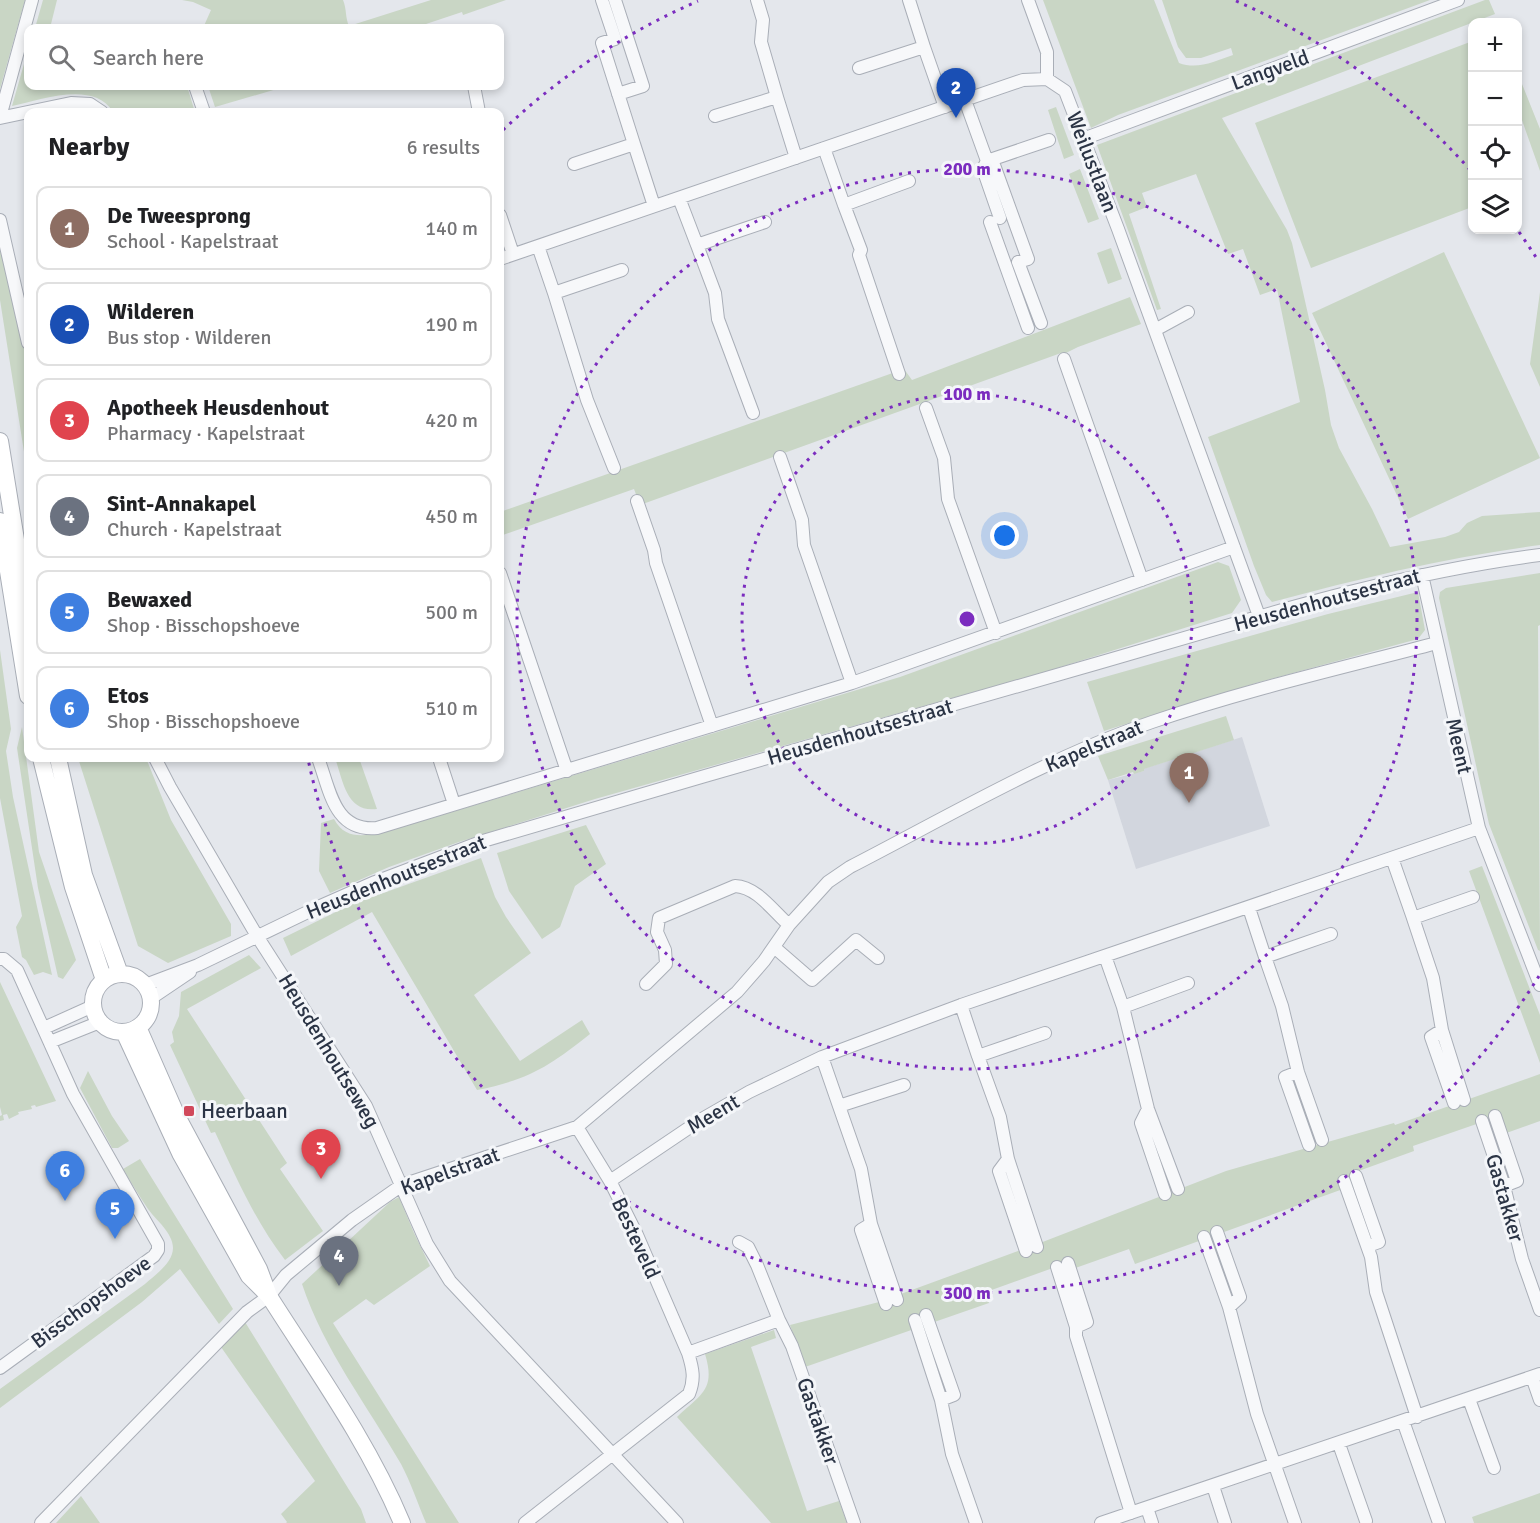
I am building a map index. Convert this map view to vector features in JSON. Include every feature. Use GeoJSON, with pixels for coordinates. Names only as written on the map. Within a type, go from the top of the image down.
{"type":"FeatureCollection","features":[{"type":"Feature","properties":{"kind":"street"},"geometry":{"type":"LineString","coordinates":[[25,24],[32,0]]}},
{"type":"Feature","properties":{"kind":"street"},"geometry":{"type":"LineString","coordinates":[[602,0],[615,39],[602,43],[654,206]]}},
{"type":"Feature","properties":{"kind":"street"},"geometry":{"type":"LineString","coordinates":[[615,0],[642,86],[618,94]]}},
{"type":"Feature","properties":{"kind":"street"},"geometry":{"type":"LineString","coordinates":[[757,0],[764,20],[761,42],[796,158]]}},
{"type":"Feature","properties":{"kind":"street"},"geometry":{"type":"LineString","coordinates":[[909,0],[945,107]]}},
{"type":"Feature","properties":{"kind":"street"},"geometry":{"type":"LineString","coordinates":[[504,257],[1023,80],[1047,79],[1047,52],[1028,0]]}},
{"type":"Feature","properties":{"kind":"street","name":"Langveld"},"geometry":{"type":"LineString","coordinates":[[1083,139],[1458,0]]}},
{"type":"Feature","properties":{"kind":"street"},"geometry":{"type":"LineString","coordinates":[[24,30],[0,118],[24,113]]}},
{"type":"Feature","properties":{"kind":"street"},"geometry":{"type":"LineString","coordinates":[[859,68],[924,46]]}},
{"type":"Feature","properties":{"kind":"street","name":"Weilustlaan"},"geometry":{"type":"LineString","coordinates":[[1047,79],[1065,91],[1259,616]]}},
{"type":"Feature","properties":{"kind":"street"},"geometry":{"type":"LineString","coordinates":[[196,90],[203,108]]}},
{"type":"Feature","properties":{"kind":"street"},"geometry":{"type":"LineString","coordinates":[[475,90],[478,108]]}},
{"type":"Feature","properties":{"kind":"street"},"geometry":{"type":"LineString","coordinates":[[715,116],[777,97]]}},
{"type":"Feature","properties":{"kind":"street"},"geometry":{"type":"LineString","coordinates":[[965,100],[987,161],[994,165],[1028,259],[1012,264]]}},
{"type":"Feature","properties":{"kind":"street"},"geometry":{"type":"LineString","coordinates":[[51,108],[71,104],[90,104],[96,108]]}},
{"type":"Feature","properties":{"kind":"street"},"geometry":{"type":"LineString","coordinates":[[1041,322],[1012,264],[995,220],[983,169],[987,161],[1049,140]]}},
{"type":"Feature","properties":{"kind":"street"},"geometry":{"type":"LineString","coordinates":[[574,164],[634,144]]}},
{"type":"Feature","properties":{"kind":"street"},"geometry":{"type":"LineString","coordinates":[[824,148],[861,250],[859,255],[899,374]]}},
{"type":"Feature","properties":{"kind":"street"},"geometry":{"type":"LineString","coordinates":[[844,205],[909,181]]}},
{"type":"Feature","properties":{"kind":"street"},"geometry":{"type":"LineString","coordinates":[[679,198],[715,293],[718,319],[753,413]]}},
{"type":"Feature","properties":{"kind":"street"},"geometry":{"type":"LineString","coordinates":[[0,220],[24,325]]}},
{"type":"Feature","properties":{"kind":"street"},"geometry":{"type":"LineString","coordinates":[[697,245],[765,222]]}},
{"type":"Feature","properties":{"kind":"street"},"geometry":{"type":"LineString","coordinates":[[504,227],[513,254]]}},
{"type":"Feature","properties":{"kind":"street"},"geometry":{"type":"LineString","coordinates":[[538,246],[587,400],[614,468]]}},
{"type":"Feature","properties":{"kind":"street"},"geometry":{"type":"LineString","coordinates":[[1012,264],[1028,328]]}},
{"type":"Feature","properties":{"kind":"street"},"geometry":{"type":"LineString","coordinates":[[554,293],[622,270]]}},
{"type":"Feature","properties":{"kind":"street"},"geometry":{"type":"LineString","coordinates":[[1155,330],[1188,312]]}},
{"type":"Feature","properties":{"kind":"street"},"geometry":{"type":"LineString","coordinates":[[1064,359],[1142,580]]}},
{"type":"Feature","properties":{"kind":"street"},"geometry":{"type":"LineString","coordinates":[[926,408],[944,458],[948,499],[996,633]]}},
{"type":"Feature","properties":{"kind":"street"},"geometry":{"type":"LineString","coordinates":[[0,441],[24,590]]}},
{"type":"Feature","properties":{"kind":"street"},"geometry":{"type":"LineString","coordinates":[[780,457],[802,520],[804,545],[852,683]]}},
{"type":"Feature","properties":{"kind":"street"},"geometry":{"type":"LineString","coordinates":[[637,501],[712,726]]}},
{"type":"Feature","properties":{"kind":"street"},"geometry":{"type":"LineString","coordinates":[[0,522],[24,667]]}},
{"type":"Feature","properties":{"kind":"street"},"geometry":{"type":"LineString","coordinates":[[319,762],[342,819],[353,826],[365,829],[377,828],[852,683],[1234,548]]}},
{"type":"Feature","properties":{"kind":"street","name":"Heusdenhoutsestraat"},"geometry":{"type":"LineString","coordinates":[[148,992],[170,987],[198,965],[375,882],[483,840],[1259,616],[1422,575],[1540,555]]}},
{"type":"Feature","properties":{"kind":"street","name":"Meent"},"geometry":{"type":"LineString","coordinates":[[610,1181],[702,1119],[749,1092],[822,1057],[961,1005],[1479,828],[1422,575]]}},
{"type":"Feature","properties":{"kind":"street"},"geometry":{"type":"LineString","coordinates":[[504,585],[567,771]]}},
{"type":"Feature","properties":{"kind":"street","name":"Kapelstraat"},"geometry":{"type":"LineString","coordinates":[[42,1523],[247,1312],[269,1296],[286,1275],[352,1220],[402,1185],[577,1127],[737,992],[789,925],[828,882],[850,867],[1046,766],[1152,722],[1264,688],[1437,644]]}},
{"type":"Feature","properties":{"kind":"street"},"geometry":{"type":"LineString","coordinates":[[42,762],[73,887],[104,980]]}},
{"type":"Feature","properties":{"kind":"street"},"geometry":{"type":"LineString","coordinates":[[59,762],[84,875],[120,974]]}},
{"type":"Feature","properties":{"kind":"street","name":"Heusdenhoutseweg"},"geometry":{"type":"LineString","coordinates":[[157,762],[257,936],[366,1106],[427,1244],[450,1281],[677,1523]]}},
{"type":"Feature","properties":{"kind":"street"},"geometry":{"type":"LineString","coordinates":[[440,762],[454,804]]}},
{"type":"Feature","properties":{"kind":"street"},"geometry":{"type":"LineString","coordinates":[[1479,828],[1540,985]]}},
{"type":"Feature","properties":{"kind":"street"},"geometry":{"type":"LineString","coordinates":[[1392,858],[1433,978],[1442,1030],[1459,1101]]}},
{"type":"Feature","properties":{"kind":"street"},"geometry":{"type":"LineString","coordinates":[[646,984],[666,964],[665,950],[657,932],[659,918],[735,886],[753,891],[789,925]]}},
{"type":"Feature","properties":{"kind":"street"},"geometry":{"type":"LineString","coordinates":[[1413,918],[1473,897]]}},
{"type":"Feature","properties":{"kind":"street"},"geometry":{"type":"LineString","coordinates":[[1249,908],[1282,1006],[1298,1072],[1322,1140]]}},
{"type":"Feature","properties":{"kind":"street"},"geometry":{"type":"LineString","coordinates":[[1265,957],[1331,934]]}},
{"type":"Feature","properties":{"kind":"street"},"geometry":{"type":"LineString","coordinates":[[774,947],[812,980],[856,940],[878,958]]}},
{"type":"Feature","properties":{"kind":"street"},"geometry":{"type":"LineString","coordinates":[[1106,956],[1123,1006],[1148,1109],[1178,1190]]}},
{"type":"Feature","properties":{"kind":"street"},"geometry":{"type":"LineString","coordinates":[[0,959],[4,959],[17,970],[47,1035]]}},
{"type":"Feature","properties":{"kind":"street"},"geometry":{"type":"LineString","coordinates":[[120,974],[132,976],[148,992],[149,1012],[145,1021],[131,1029],[111,1030],[100,1022],[93,1006],[94,994],[104,980],[120,974]]}},
{"type":"Feature","properties":{"kind":"street"},"geometry":{"type":"LineString","coordinates":[[1123,1006],[1188,984]]}},
{"type":"Feature","properties":{"kind":"street"},"geometry":{"type":"LineString","coordinates":[[961,1005],[1000,1118],[1008,1159],[1032,1249]]}},
{"type":"Feature","properties":{"kind":"street"},"geometry":{"type":"LineString","coordinates":[[47,1035],[93,1006]]}},
{"type":"Feature","properties":{"kind":"street"},"geometry":{"type":"LineString","coordinates":[[47,1035],[100,1022]]}},
{"type":"Feature","properties":{"kind":"street"},"geometry":{"type":"LineString","coordinates":[[131,1029],[259,1269],[269,1296],[363,1444],[402,1523]]}},
{"type":"Feature","properties":{"kind":"street"},"geometry":{"type":"LineString","coordinates":[[978,1056],[1045,1033]]}},
{"type":"Feature","properties":{"kind":"street","name":"Bisschopshoeve"},"geometry":{"type":"LineString","coordinates":[[0,1368],[154,1256],[159,1250],[158,1244],[73,1094],[47,1035]]}},
{"type":"Feature","properties":{"kind":"street"},"geometry":{"type":"LineString","coordinates":[[822,1057],[861,1169],[892,1302]]}},
{"type":"Feature","properties":{"kind":"street"},"geometry":{"type":"LineString","coordinates":[[1298,1072],[1285,1077],[1309,1145]]}},
{"type":"Feature","properties":{"kind":"street"},"geometry":{"type":"LineString","coordinates":[[839,1107],[904,1085]]}},
{"type":"Feature","properties":{"kind":"street"},"geometry":{"type":"LineString","coordinates":[[1148,1109],[1141,1123],[1165,1194]]}},
{"type":"Feature","properties":{"kind":"street"},"geometry":{"type":"LineString","coordinates":[[1495,1116],[1517,1181],[1504,1186]]}},
{"type":"Feature","properties":{"kind":"street","name":"Gastakker"},"geometry":{"type":"LineString","coordinates":[[1482,1121],[1504,1186],[1522,1259],[1540,1310]]}},
{"type":"Feature","properties":{"kind":"street","name":"Besteveld"},"geometry":{"type":"LineString","coordinates":[[525,1523],[689,1394],[694,1381],[688,1353],[637,1235],[610,1181],[577,1127]]}},
{"type":"Feature","properties":{"kind":"street"},"geometry":{"type":"LineString","coordinates":[[1350,1178],[1371,1257],[1376,1292],[1417,1417]]}},
{"type":"Feature","properties":{"kind":"street"},"geometry":{"type":"LineString","coordinates":[[1217,1232],[1240,1297],[1229,1307]]}},
{"type":"Feature","properties":{"kind":"street"},"geometry":{"type":"LineString","coordinates":[[1204,1237],[1229,1307],[1257,1414],[1295,1523]]}},
{"type":"Feature","properties":{"kind":"street"},"geometry":{"type":"LineString","coordinates":[[688,1353],[779,1320],[757,1265],[748,1247],[740,1242]]}},
{"type":"Feature","properties":{"kind":"street"},"geometry":{"type":"LineString","coordinates":[[1062,1265],[1076,1336],[1131,1513]]}},
{"type":"Feature","properties":{"kind":"street"},"geometry":{"type":"LineString","coordinates":[[920,1318],[952,1454],[976,1523]]}},
{"type":"Feature","properties":{"kind":"street","name":"Gastakker"},"geometry":{"type":"LineString","coordinates":[[779,1320],[792,1346],[854,1523]]}},
{"type":"Feature","properties":{"kind":"street"},"geometry":{"type":"LineString","coordinates":[[1101,1523],[1339,1444],[1536,1375],[1540,1400]]}},
{"type":"Feature","properties":{"kind":"street"},"geometry":{"type":"LineString","coordinates":[[1469,1399],[1494,1468]]}},
{"type":"Feature","properties":{"kind":"street"},"geometry":{"type":"LineString","coordinates":[[1403,1421],[1438,1523]]}},
{"type":"Feature","properties":{"kind":"street"},"geometry":{"type":"LineString","coordinates":[[1339,1444],[1366,1521]]}},
{"type":"Feature","properties":{"kind":"street"},"geometry":{"type":"LineString","coordinates":[[1213,1486],[1225,1523]]}},
{"type":"Feature","properties":{"kind":"street"},"geometry":{"type":"LineString","coordinates":[[1147,1508],[1152,1523]]}},
{"type":"Feature","properties":{"kind":"shaded area"},"geometry":{"type":"Polygon","coordinates":[[[1242,737],[1270,826],[1136,869],[1108,780],[1144,771],[1143,769],[1242,737]]]}},
{"type":"Feature","properties":{"kind":"green space"},"geometry":{"type":"Polygon","coordinates":[[[0,0],[25,0],[0,89],[0,0]]]}},
{"type":"Feature","properties":{"kind":"green space"},"geometry":{"type":"Polygon","coordinates":[[[43,0],[57,0],[51,24],[36,24],[43,0]]]}},
{"type":"Feature","properties":{"kind":"green space"},"geometry":{"type":"Polygon","coordinates":[[[182,0],[343,0],[348,24],[205,24],[211,10],[182,0]]]}},
{"type":"Feature","properties":{"kind":"green space"},"geometry":{"type":"Polygon","coordinates":[[[431,0],[506,0],[463,15],[462,12],[426,24],[355,24],[431,0]]]}},
{"type":"Feature","properties":{"kind":"green space"},"geometry":{"type":"Polygon","coordinates":[[[1043,0],[1154,0],[1179,63],[1193,66],[1233,55],[1231,48],[1201,58],[1186,58],[1178,47],[1162,0],[1430,0],[1118,115],[1091,128],[1043,0]]]}},
{"type":"Feature","properties":{"kind":"green space"},"geometry":{"type":"Polygon","coordinates":[[[1489,0],[1495,14],[1484,18],[1468,18],[1468,24],[1222,118],[1287,230],[1292,243],[1331,425],[1339,448],[1390,547],[1445,537],[1459,532],[1467,523],[1482,516],[1540,512],[1540,545],[1405,569],[1272,602],[1266,595],[1254,566],[1208,437],[1300,402],[1277,289],[1260,295],[1243,249],[1228,254],[1196,174],[1142,193],[1147,207],[1129,214],[1161,309],[1157,310],[1097,145],[1489,0]]]}},
{"type":"Feature","properties":{"kind":"green space"},"geometry":{"type":"Polygon","coordinates":[[[1468,43],[1468,209],[1311,268],[1255,123],[1468,43]]]}},
{"type":"Feature","properties":{"kind":"green space"},"geometry":{"type":"Polygon","coordinates":[[[24,64],[24,90],[188,90],[194,108],[109,108],[104,102],[80,94],[52,97],[12,106],[24,64]]]}},
{"type":"Feature","properties":{"kind":"green space"},"geometry":{"type":"Polygon","coordinates":[[[1522,84],[1540,129],[1540,171],[1522,120],[1522,84]]]}},
{"type":"Feature","properties":{"kind":"green space"},"geometry":{"type":"Polygon","coordinates":[[[209,90],[273,90],[215,107],[209,90]]]}},
{"type":"Feature","properties":{"kind":"green space"},"geometry":{"type":"Polygon","coordinates":[[[1056,107],[1074,155],[1064,159],[1048,110],[1056,107]]]}},
{"type":"Feature","properties":{"kind":"green space"},"geometry":{"type":"Polygon","coordinates":[[[1080,169],[1099,219],[1088,223],[1069,174],[1080,169]]]}},
{"type":"Feature","properties":{"kind":"green space"},"geometry":{"type":"Polygon","coordinates":[[[0,248],[24,346],[24,452],[0,300],[0,248]]]}},
{"type":"Feature","properties":{"kind":"green space"},"geometry":{"type":"Polygon","coordinates":[[[1111,248],[1122,279],[1108,284],[1097,253],[1111,248]]]}},
{"type":"Feature","properties":{"kind":"green space"},"geometry":{"type":"Polygon","coordinates":[[[1444,252],[1540,458],[1408,519],[1312,313],[1444,252]]]}},
{"type":"Feature","properties":{"kind":"green space"},"geometry":{"type":"Polygon","coordinates":[[[1540,292],[1540,387],[1530,364],[1540,292]]]}},
{"type":"Feature","properties":{"kind":"green space"},"geometry":{"type":"Polygon","coordinates":[[[1130,297],[1141,324],[1062,355],[1061,353],[640,505],[634,489],[504,535],[504,511],[904,369],[912,380],[1130,297]]]}},
{"type":"Feature","properties":{"kind":"green space"},"geometry":{"type":"Polygon","coordinates":[[[1218,562],[1229,566],[1241,600],[1232,613],[1048,671],[595,799],[459,842],[389,867],[330,893],[319,871],[321,823],[334,819],[338,826],[356,835],[385,832],[900,677],[1218,562]]]}},
{"type":"Feature","properties":{"kind":"green space"},"geometry":{"type":"Polygon","coordinates":[[[1540,573],[1540,625],[1538,626],[1540,951],[1489,824],[1439,598],[1440,592],[1446,588],[1540,573]]]}},
{"type":"Feature","properties":{"kind":"green space"},"geometry":{"type":"Polygon","coordinates":[[[1418,592],[1425,630],[1418,639],[1256,683],[1104,731],[1087,682],[1328,614],[1418,592]]]}},
{"type":"Feature","properties":{"kind":"green space"},"geometry":{"type":"Polygon","coordinates":[[[0,650],[11,729],[6,751],[13,797],[52,975],[43,972],[34,975],[22,957],[16,927],[22,916],[0,798],[0,650]]]}},
{"type":"Feature","properties":{"kind":"green space"},"geometry":{"type":"Polygon","coordinates":[[[1226,716],[1234,740],[1144,769],[1144,771],[1108,780],[1098,756],[1226,716]]]}},
{"type":"Feature","properties":{"kind":"green space"},"geometry":{"type":"Polygon","coordinates":[[[22,727],[24,762],[27,762],[39,852],[76,960],[63,979],[58,977],[38,888],[17,748],[22,727]]]}},
{"type":"Feature","properties":{"kind":"green space"},"geometry":{"type":"Polygon","coordinates":[[[79,762],[148,762],[171,820],[231,924],[231,936],[168,963],[138,946],[79,762]]]}},
{"type":"Feature","properties":{"kind":"green space"},"geometry":{"type":"Polygon","coordinates":[[[336,762],[360,762],[377,809],[358,806],[347,793],[336,762]]]}},
{"type":"Feature","properties":{"kind":"green space"},"geometry":{"type":"Polygon","coordinates":[[[586,825],[606,864],[575,886],[560,927],[542,939],[509,891],[497,853],[586,825]]]}},
{"type":"Feature","properties":{"kind":"green space"},"geometry":{"type":"Polygon","coordinates":[[[481,858],[495,897],[531,953],[474,995],[520,1061],[582,1020],[590,1034],[563,1055],[538,1070],[511,1082],[477,1090],[372,912],[291,956],[283,938],[350,905],[481,858]]]}},
{"type":"Feature","properties":{"kind":"green space"},"geometry":{"type":"Polygon","coordinates":[[[1482,866],[1540,1015],[1540,1063],[1469,871],[1482,866]]]}},
{"type":"Feature","properties":{"kind":"green space"},"geometry":{"type":"Polygon","coordinates":[[[249,955],[261,968],[187,1009],[287,1163],[280,1169],[323,1231],[285,1260],[255,1214],[215,1132],[211,1133],[170,1045],[174,1042],[172,1032],[179,1016],[181,992],[249,955]]]}},
{"type":"Feature","properties":{"kind":"green space"},"geometry":{"type":"Polygon","coordinates":[[[0,982],[56,1101],[36,1107],[31,1106],[32,1109],[18,1112],[19,1114],[9,1119],[7,1114],[3,1115],[4,1120],[0,1121],[2,1115],[0,1107],[0,982]]]}},
{"type":"Feature","properties":{"kind":"green space"},"geometry":{"type":"Polygon","coordinates":[[[88,1071],[112,1116],[129,1141],[118,1148],[112,1148],[80,1088],[88,1071]]]}},
{"type":"Feature","properties":{"kind":"green space"},"geometry":{"type":"Polygon","coordinates":[[[1540,1074],[1540,1121],[1498,1136],[1491,1119],[1413,1146],[1414,1151],[1353,1173],[1357,1184],[1135,1264],[1129,1249],[1067,1271],[1064,1264],[986,1292],[989,1303],[805,1367],[790,1325],[879,1302],[1226,1171],[1394,1123],[1395,1125],[1540,1074]]]}},
{"type":"Feature","properties":{"kind":"green space"},"geometry":{"type":"Polygon","coordinates":[[[140,1159],[233,1309],[219,1324],[180,1269],[142,1302],[0,1408],[0,1389],[145,1284],[170,1259],[173,1248],[170,1237],[148,1209],[123,1169],[140,1159]]]}},
{"type":"Feature","properties":{"kind":"green space"},"geometry":{"type":"Polygon","coordinates":[[[399,1197],[430,1266],[374,1305],[366,1299],[333,1323],[459,1523],[426,1523],[401,1464],[334,1354],[302,1284],[390,1202],[399,1197]]]}},
{"type":"Feature","properties":{"kind":"green space"},"geometry":{"type":"Polygon","coordinates":[[[245,1322],[361,1509],[366,1523],[286,1523],[281,1514],[315,1481],[221,1347],[245,1322]]]}},
{"type":"Feature","properties":{"kind":"green space"},"geometry":{"type":"Polygon","coordinates":[[[774,1330],[776,1338],[751,1347],[807,1511],[839,1501],[847,1523],[771,1523],[677,1417],[699,1396],[707,1384],[709,1376],[705,1354],[774,1330]]]}},
{"type":"Feature","properties":{"kind":"green space"},"geometry":{"type":"Polygon","coordinates":[[[1540,1493],[1540,1523],[1474,1523],[1472,1517],[1540,1493]]]}},
{"type":"Feature","properties":{"kind":"green space"},"geometry":{"type":"Polygon","coordinates":[[[81,1496],[100,1523],[56,1523],[81,1496]]]}},
{"type":"Feature","properties":{"kind":"place","name":"Wilderen"},"geometry":{"type":"Point","coordinates":[956,118]}},
{"type":"Feature","properties":{"kind":"place","name":"De Tweesprong"},"geometry":{"type":"Point","coordinates":[1189,803]}},
{"type":"Feature","properties":{"kind":"place","name":"Heerbaan"},"geometry":{"type":"Point","coordinates":[189,1111]}},
{"type":"Feature","properties":{"kind":"place","name":"Apotheek Heusdenhout"},"geometry":{"type":"Point","coordinates":[321,1179]}},
{"type":"Feature","properties":{"kind":"place","name":"Etos"},"geometry":{"type":"Point","coordinates":[65,1201]}},
{"type":"Feature","properties":{"kind":"place","name":"Bewaxed"},"geometry":{"type":"Point","coordinates":[115,1239]}},
{"type":"Feature","properties":{"kind":"place","name":"Sint-Annakapel"},"geometry":{"type":"Point","coordinates":[339,1286]}}]}
